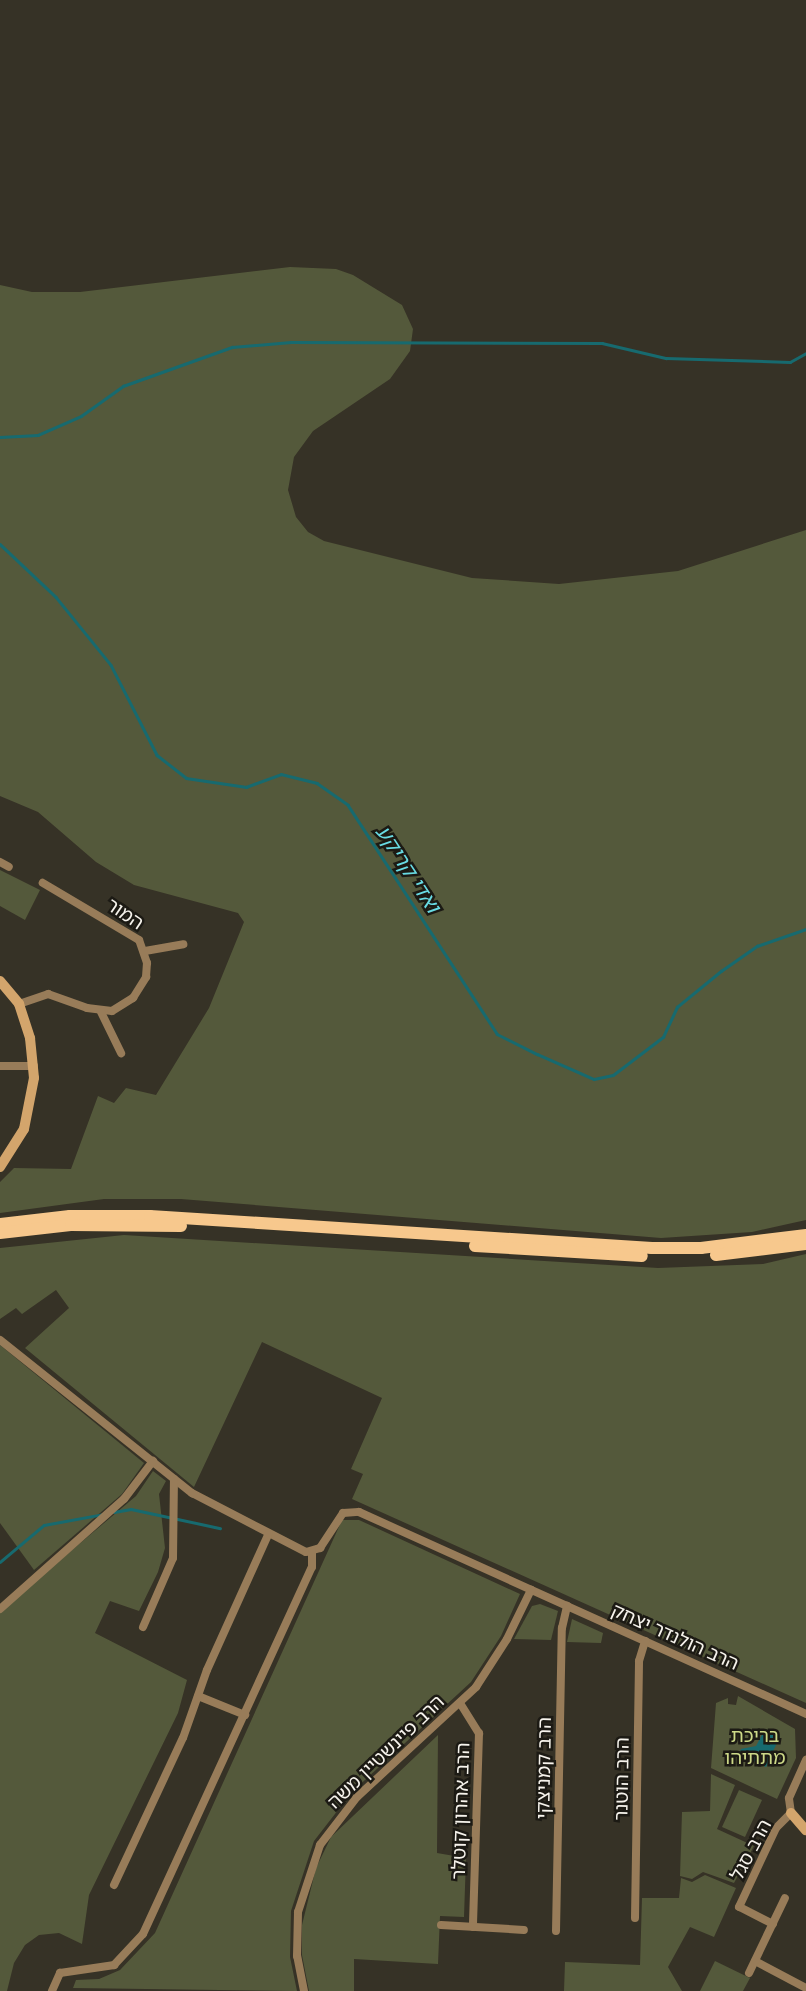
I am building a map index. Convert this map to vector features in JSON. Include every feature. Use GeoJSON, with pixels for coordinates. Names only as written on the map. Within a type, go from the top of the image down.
{"type":"FeatureCollection","features":[{"type":"Feature","properties":{"kind":"main road"},"geometry":{"type":"LineString","coordinates":[[0,1224],[70,1216],[150,1216],[652,1248],[701,1248],[806,1235]]}},
{"type":"Feature","properties":{"kind":"main road"},"geometry":{"type":"LineString","coordinates":[[0,1233],[71,1225],[172,1226],[612,1256],[702,1257],[806,1244]]}},
{"type":"Feature","properties":{"kind":"street"},"geometry":{"type":"LineString","coordinates":[[0,862],[9,867]]}},
{"type":"Feature","properties":{"kind":"street","name":"המור"},"geometry":{"type":"LineString","coordinates":[[43,883],[128,932],[145,951],[146,977],[141,987],[123,1006],[102,1012]]}},
{"type":"Feature","properties":{"kind":"street"},"geometry":{"type":"LineString","coordinates":[[145,951],[183,944]]}},
{"type":"Feature","properties":{"kind":"street"},"geometry":{"type":"LineString","coordinates":[[0,981],[19,1004],[34,1066],[30,1112],[17,1144],[0,1167]]}},
{"type":"Feature","properties":{"kind":"street"},"geometry":{"type":"LineString","coordinates":[[19,1004],[48,994],[102,1012],[121,1053]]}},
{"type":"Feature","properties":{"kind":"street"},"geometry":{"type":"LineString","coordinates":[[0,1066],[34,1066]]}},
{"type":"Feature","properties":{"kind":"street"},"geometry":{"type":"LineString","coordinates":[[0,1340],[102,1426],[206,1502],[312,1552],[312,1567],[143,1934],[114,1965],[60,1973],[52,1991]]}},
{"type":"Feature","properties":{"kind":"street"},"geometry":{"type":"LineString","coordinates":[[0,1609],[134,1489],[153,1461]]}},
{"type":"Feature","properties":{"kind":"street"},"geometry":{"type":"LineString","coordinates":[[143,1627],[173,1558],[174,1479]]}},
{"type":"Feature","properties":{"kind":"street","name":"הרב הולנדר יצחק"},"geometry":{"type":"LineString","coordinates":[[312,1552],[343,1513],[359,1512],[806,1714]]}},
{"type":"Feature","properties":{"kind":"street"},"geometry":{"type":"LineString","coordinates":[[114,1885],[269,1533]]}},
{"type":"Feature","properties":{"kind":"street","name":"הרב פיינשטיין משה"},"geometry":{"type":"LineString","coordinates":[[304,1991],[296,1936],[312,1860],[344,1811],[460,1703],[499,1654],[531,1590]]}},
{"type":"Feature","properties":{"kind":"street","name":"הרב קמניצקי"},"geometry":{"type":"LineString","coordinates":[[556,1931],[562,1628],[568,1606]]}},
{"type":"Feature","properties":{"kind":"street","name":"הרב הוטנר"},"geometry":{"type":"LineString","coordinates":[[635,1919],[639,1661],[645,1641]]}},
{"type":"Feature","properties":{"kind":"street"},"geometry":{"type":"LineString","coordinates":[[198,1696],[245,1715]]}},
{"type":"Feature","properties":{"kind":"street","name":"הרב אהרון קוטלר"},"geometry":{"type":"LineString","coordinates":[[460,1703],[480,1733],[472,1927]]}},
{"type":"Feature","properties":{"kind":"street"},"geometry":{"type":"LineString","coordinates":[[806,1760],[789,1798],[791,1813],[806,1830]]}},
{"type":"Feature","properties":{"kind":"street","name":"הרב סגל"},"geometry":{"type":"LineString","coordinates":[[773,1924],[739,1907],[776,1828],[791,1813]]}},
{"type":"Feature","properties":{"kind":"street"},"geometry":{"type":"LineString","coordinates":[[749,1973],[785,1898]]}},
{"type":"Feature","properties":{"kind":"street"},"geometry":{"type":"LineString","coordinates":[[441,1925],[524,1930]]}},
{"type":"Feature","properties":{"kind":"street"},"geometry":{"type":"LineString","coordinates":[[755,1961],[806,1988]]}},
{"type":"Feature","properties":{"kind":"green space"},"geometry":{"type":"Polygon","coordinates":[[[290,267],[336,269],[353,275],[402,305],[413,329],[410,351],[390,379],[313,431],[294,457],[288,490],[296,517],[308,532],[324,541],[472,578],[559,584],[678,571],[806,530],[806,1220],[752,1232],[661,1238],[181,1199],[104,1199],[0,1213],[0,1182],[14,1168],[71,1169],[98,1096],[114,1103],[126,1088],[156,1095],[209,1008],[244,922],[238,913],[134,885],[96,862],[38,812],[0,796],[0,285],[32,292],[80,292],[290,267]]]}},
{"type":"Feature","properties":{"kind":"green space"},"geometry":{"type":"Polygon","coordinates":[[[0,870],[40,890],[25,920],[0,906],[0,870]]]}},
{"type":"Feature","properties":{"kind":"green space"},"geometry":{"type":"Polygon","coordinates":[[[124,1235],[658,1268],[763,1264],[806,1254],[806,1703],[352,1499],[363,1474],[351,1469],[382,1398],[262,1342],[194,1487],[25,1348],[69,1308],[56,1290],[22,1314],[16,1308],[0,1319],[0,1248],[124,1235]]]}},
{"type":"Feature","properties":{"kind":"green space"},"geometry":{"type":"Polygon","coordinates":[[[0,1345],[144,1463],[122,1494],[34,1570],[0,1523],[0,1345]]]}},
{"type":"Feature","properties":{"kind":"green space"},"geometry":{"type":"Polygon","coordinates":[[[153,1471],[166,1481],[159,1494],[165,1548],[158,1572],[139,1611],[110,1601],[95,1633],[187,1680],[178,1713],[89,1895],[82,1944],[59,1933],[39,1935],[25,1945],[14,1963],[7,1991],[0,1991],[0,1611],[136,1496],[153,1471]]]}},
{"type":"Feature","properties":{"kind":"green space"},"geometry":{"type":"Polygon","coordinates":[[[342,1520],[359,1520],[520,1594],[501,1636],[471,1682],[352,1792],[314,1841],[291,1911],[290,1957],[297,1991],[73,1988],[76,1980],[99,1979],[120,1970],[155,1933],[342,1520]]]}},
{"type":"Feature","properties":{"kind":"green space"},"geometry":{"type":"Polygon","coordinates":[[[540,1604],[558,1611],[551,1640],[514,1639],[532,1606],[540,1604]]]}},
{"type":"Feature","properties":{"kind":"green space"},"geometry":{"type":"Polygon","coordinates":[[[572,1619],[603,1633],[601,1643],[567,1642],[572,1619]]]}},
{"type":"Feature","properties":{"kind":"green space","name":"בריכת מתתיהו"},"geometry":{"type":"Polygon","coordinates":[[[738,1696],[795,1729],[796,1758],[777,1799],[711,1768],[716,1703],[728,1698],[728,1704],[736,1705],[738,1696]]]}},
{"type":"Feature","properties":{"kind":"green space"},"geometry":{"type":"Polygon","coordinates":[[[438,1735],[437,1853],[466,1858],[464,1917],[440,1916],[438,1964],[354,1959],[354,1991],[309,1991],[302,1955],[302,1925],[316,1868],[331,1837],[438,1735]]]}},
{"type":"Feature","properties":{"kind":"green space"},"geometry":{"type":"Polygon","coordinates":[[[711,1774],[735,1785],[717,1829],[754,1846],[734,1883],[703,1872],[692,1879],[680,1876],[682,1812],[710,1811],[711,1774]]]}},
{"type":"Feature","properties":{"kind":"green space"},"geometry":{"type":"Polygon","coordinates":[[[739,1790],[762,1800],[745,1837],[722,1827],[739,1790]]]}},
{"type":"Feature","properties":{"kind":"green space"},"geometry":{"type":"Polygon","coordinates":[[[705,1875],[736,1888],[714,1937],[690,1927],[668,1967],[682,1991],[564,1991],[565,1962],[640,1965],[642,1898],[679,1898],[681,1878],[692,1882],[705,1875]]]}},
{"type":"Feature","properties":{"kind":"green space"},"geometry":{"type":"Polygon","coordinates":[[[715,1961],[750,1978],[743,1991],[700,1991],[715,1961]]]}},
{"type":"Feature","properties":{"kind":"water"},"geometry":{"type":"Polygon","coordinates":[[[765,1729],[780,1736],[766,1767],[739,1754],[741,1749],[756,1746],[765,1729]]]}},
{"type":"Feature","properties":{"kind":"waterway"},"geometry":{"type":"LineString","coordinates":[[0,437],[38,435],[81,416],[123,386],[232,347],[291,342],[602,343],[666,358],[790,362],[806,353]]}},
{"type":"Feature","properties":{"kind":"waterway","name":"ואדי קריקע"},"geometry":{"type":"LineString","coordinates":[[0,544],[56,597],[111,665],[157,755],[186,778],[246,787],[281,774],[317,783],[348,805],[497,1034],[537,1054],[594,1079],[613,1075],[663,1037],[677,1007],[721,971],[757,946],[806,929]]}},
{"type":"Feature","properties":{"kind":"waterway"},"geometry":{"type":"LineString","coordinates":[[114,1512],[131,1509],[220,1528]]}},
{"type":"Feature","properties":{"kind":"waterway"},"geometry":{"type":"LineString","coordinates":[[0,1562],[44,1525],[104,1514]]}}]}
